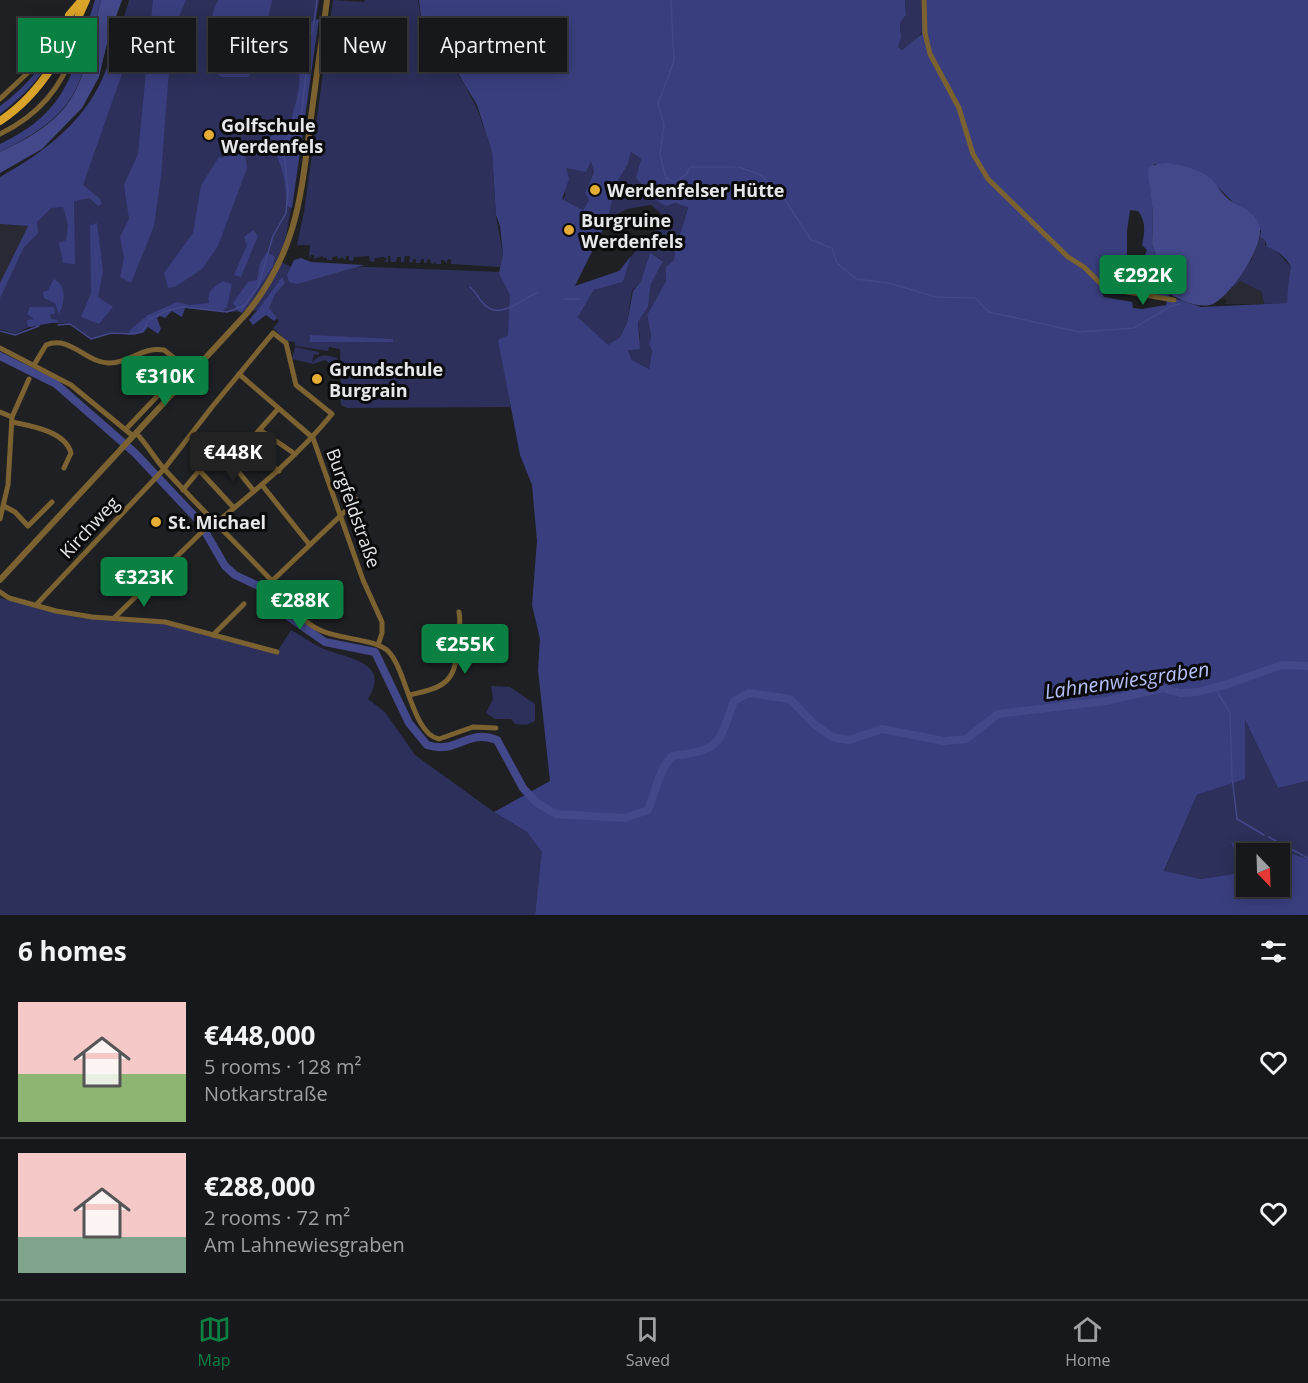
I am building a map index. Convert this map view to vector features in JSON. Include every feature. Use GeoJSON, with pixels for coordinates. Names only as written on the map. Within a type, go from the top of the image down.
{"type":"FeatureCollection","features":[{"type":"Feature","properties":{"kind":"main road"},"geometry":{"type":"LineString","coordinates":[[69,15],[85,0]]}},
{"type":"Feature","properties":{"kind":"main road"},"geometry":{"type":"LineString","coordinates":[[81,18],[85,0]]}},
{"type":"Feature","properties":{"kind":"main road"},"geometry":{"type":"LineString","coordinates":[[0,121],[32,94],[55,66],[85,0]]}},
{"type":"Feature","properties":{"kind":"street"},"geometry":{"type":"LineString","coordinates":[[0,580],[265,291],[289,244],[300,200],[327,0]]}},
{"type":"Feature","properties":{"kind":"street"},"geometry":{"type":"LineString","coordinates":[[924,0],[925,33],[930,54],[959,108],[969,144],[978,163],[1013,206],[1068,257],[1104,286],[1174,300]]}},
{"type":"Feature","properties":{"kind":"street"},"geometry":{"type":"LineString","coordinates":[[0,99],[37,64],[69,15]]}},
{"type":"Feature","properties":{"kind":"street"},"geometry":{"type":"LineString","coordinates":[[0,134],[26,120],[48,100],[66,72]]}},
{"type":"Feature","properties":{"kind":"street","name":"Kirchweg"},"geometry":{"type":"LineString","coordinates":[[36,605],[159,474],[273,333],[286,344],[296,385],[332,414],[313,438]]}},
{"type":"Feature","properties":{"kind":"street"},"geometry":{"type":"LineString","coordinates":[[34,365],[46,345],[63,342],[89,357],[110,363],[147,350],[160,349],[174,356],[192,372]]}},
{"type":"Feature","properties":{"kind":"street"},"geometry":{"type":"LineString","coordinates":[[0,348],[70,385],[134,435],[159,474],[183,490],[272,581],[296,611],[318,630],[341,639],[378,645],[389,652],[423,725],[435,738],[447,738],[473,727],[496,728]]}},
{"type":"Feature","properties":{"kind":"street"},"geometry":{"type":"LineString","coordinates":[[126,429],[185,367]]}},
{"type":"Feature","properties":{"kind":"street","name":"Burgfeldstraße"},"geometry":{"type":"LineString","coordinates":[[239,375],[313,438],[363,580],[382,622],[382,633],[378,645]]}},
{"type":"Feature","properties":{"kind":"street"},"geometry":{"type":"LineString","coordinates":[[0,519],[4,506],[12,419],[29,379]]}},
{"type":"Feature","properties":{"kind":"street"},"geometry":{"type":"LineString","coordinates":[[229,460],[245,446],[278,409]]}},
{"type":"Feature","properties":{"kind":"street"},"geometry":{"type":"LineString","coordinates":[[0,412],[12,419],[44,429],[63,441],[71,453],[64,468]]}},
{"type":"Feature","properties":{"kind":"street"},"geometry":{"type":"LineString","coordinates":[[260,430],[295,454]]}},
{"type":"Feature","properties":{"kind":"street"},"geometry":{"type":"LineString","coordinates":[[114,618],[202,531],[216,523],[279,471],[313,438]]}},
{"type":"Feature","properties":{"kind":"street"},"geometry":{"type":"LineString","coordinates":[[245,446],[279,471]]}},
{"type":"Feature","properties":{"kind":"street"},"geometry":{"type":"LineString","coordinates":[[183,490],[216,450],[229,460],[254,491]]}},
{"type":"Feature","properties":{"kind":"street"},"geometry":{"type":"LineString","coordinates":[[200,471],[234,508]]}},
{"type":"Feature","properties":{"kind":"street"},"geometry":{"type":"LineString","coordinates":[[262,485],[309,544]]}},
{"type":"Feature","properties":{"kind":"street"},"geometry":{"type":"LineString","coordinates":[[272,581],[357,500]]}},
{"type":"Feature","properties":{"kind":"street"},"geometry":{"type":"LineString","coordinates":[[4,506],[15,512],[28,525],[52,502]]}},
{"type":"Feature","properties":{"kind":"street"},"geometry":{"type":"LineString","coordinates":[[0,592],[9,598],[75,615],[165,622],[277,652]]}},
{"type":"Feature","properties":{"kind":"street"},"geometry":{"type":"LineString","coordinates":[[213,634],[244,604]]}},
{"type":"Feature","properties":{"kind":"street"},"geometry":{"type":"LineString","coordinates":[[409,695],[440,686],[452,675],[457,664],[459,612]]}},
{"type":"Feature","properties":{"kind":"shaded area"},"geometry":{"type":"Polygon","coordinates":[[[95,0],[101,0],[97,18],[90,18],[95,0]]]}},
{"type":"Feature","properties":{"kind":"shaded area"},"geometry":{"type":"Polygon","coordinates":[[[101,0],[122,0],[116,18],[109,18],[109,36],[99,77],[82,108],[42,149],[0,173],[0,152],[49,123],[64,108],[75,92],[83,72],[97,72],[97,18],[101,0]]]}},
{"type":"Feature","properties":{"kind":"shaded area"},"geometry":{"type":"Polygon","coordinates":[[[129,0],[319,0],[291,209],[285,241],[277,260],[291,267],[344,266],[503,272],[511,296],[508,351],[510,407],[347,408],[341,405],[340,349],[329,347],[328,351],[295,346],[295,342],[287,341],[273,328],[279,321],[268,310],[227,312],[183,307],[166,311],[134,334],[111,332],[91,339],[70,324],[39,322],[15,334],[0,329],[0,283],[109,72],[196,72],[196,18],[124,18],[129,0]]]}},
{"type":"Feature","properties":{"kind":"shaded area"},"geometry":{"type":"Polygon","coordinates":[[[153,0],[186,0],[178,18],[151,18],[153,0]]]}},
{"type":"Feature","properties":{"kind":"shaded area"},"geometry":{"type":"Polygon","coordinates":[[[218,0],[272,0],[268,18],[212,18],[218,0]]]}},
{"type":"Feature","properties":{"kind":"shaded area"},"geometry":{"type":"Polygon","coordinates":[[[333,0],[364,2],[365,0],[418,0],[421,18],[419,18],[419,72],[456,72],[478,111],[492,151],[496,216],[503,254],[500,267],[451,264],[451,259],[447,260],[447,264],[444,260],[441,260],[441,264],[436,264],[434,261],[434,264],[430,263],[431,260],[428,259],[426,263],[424,259],[421,259],[420,263],[416,263],[416,259],[413,259],[412,263],[409,262],[410,256],[405,256],[404,262],[401,262],[401,257],[397,257],[396,262],[391,262],[390,256],[388,256],[388,262],[384,262],[387,259],[384,257],[375,258],[374,262],[370,261],[369,256],[354,257],[353,261],[349,260],[349,256],[346,256],[345,260],[342,257],[338,259],[337,256],[328,260],[325,257],[323,259],[323,256],[314,259],[314,255],[311,255],[309,259],[310,245],[297,245],[304,212],[323,72],[407,72],[407,18],[331,18],[333,0]]]}},
{"type":"Feature","properties":{"kind":"shaded area"},"geometry":{"type":"Polygon","coordinates":[[[419,0],[905,0],[906,15],[900,23],[901,38],[898,47],[902,50],[922,34],[922,0],[1308,0],[1308,781],[1278,788],[1245,720],[1245,779],[1197,795],[1164,871],[1201,879],[1236,873],[1236,897],[1290,897],[1290,853],[1308,859],[1308,915],[535,915],[542,852],[527,832],[494,812],[550,781],[538,670],[540,639],[532,605],[537,541],[532,485],[520,455],[498,340],[508,335],[510,295],[499,273],[503,254],[500,226],[496,215],[492,152],[477,105],[457,72],[567,72],[567,18],[421,18],[419,0]],[[631,152],[628,164],[616,184],[608,219],[575,286],[619,271],[631,256],[623,282],[594,290],[578,317],[608,345],[620,337],[627,323],[633,291],[641,281],[650,253],[663,261],[651,284],[648,307],[638,322],[640,349],[628,350],[632,360],[649,369],[652,351],[649,344],[651,336],[647,315],[666,281],[666,267],[674,260],[688,207],[675,203],[666,206],[656,200],[636,178],[641,159],[631,152]],[[591,161],[586,172],[566,168],[569,179],[562,199],[583,210],[589,200],[585,193],[594,172],[591,161]],[[1154,164],[1150,186],[1153,214],[1152,244],[1170,294],[1168,296],[1201,307],[1287,303],[1291,267],[1289,263],[1281,254],[1267,247],[1265,240],[1260,237],[1261,231],[1215,184],[1154,164]],[[1130,210],[1127,231],[1127,284],[1162,289],[1151,260],[1145,255],[1147,250],[1142,245],[1144,223],[1138,211],[1130,210]],[[1104,288],[1102,293],[1104,297],[1132,302],[1133,308],[1142,309],[1166,305],[1167,300],[1104,288]]]}},
{"type":"Feature","properties":{"kind":"shaded area"},"geometry":{"type":"Polygon","coordinates":[[[905,0],[922,0],[923,25],[917,39],[902,50],[898,47],[901,38],[900,23],[906,15],[905,0]]]}},
{"type":"Feature","properties":{"kind":"shaded area"},"geometry":{"type":"Polygon","coordinates":[[[319,19],[292,208],[286,206],[282,171],[269,138],[291,122],[300,81],[299,72],[309,72],[309,24],[319,19]]]}},
{"type":"Feature","properties":{"kind":"shaded area"},"geometry":{"type":"Polygon","coordinates":[[[109,60],[109,72],[123,72],[83,185],[99,198],[102,204],[98,206],[90,198],[74,201],[75,264],[63,263],[59,243],[66,240],[68,225],[63,207],[51,208],[37,222],[38,233],[24,247],[0,298],[0,283],[28,226],[0,224],[0,177],[34,156],[64,132],[89,102],[109,60]]]}},
{"type":"Feature","properties":{"kind":"shaded area"},"geometry":{"type":"Polygon","coordinates":[[[36,72],[42,72],[21,96],[0,114],[0,106],[36,72]]]}},
{"type":"Feature","properties":{"kind":"shaded area"},"geometry":{"type":"Polygon","coordinates":[[[71,72],[83,72],[64,108],[28,137],[0,152],[0,144],[24,131],[42,117],[66,85],[71,72]]]}},
{"type":"Feature","properties":{"kind":"shaded area"},"geometry":{"type":"Polygon","coordinates":[[[146,72],[169,72],[161,176],[154,226],[131,283],[120,277],[124,258],[120,237],[129,219],[124,185],[138,154],[146,72]]]}},
{"type":"Feature","properties":{"kind":"shaded area"},"geometry":{"type":"Polygon","coordinates":[[[251,72],[248,77],[222,77],[216,73],[251,72]]]}},
{"type":"Feature","properties":{"kind":"shaded area"},"geometry":{"type":"Polygon","coordinates":[[[243,139],[247,168],[218,246],[202,269],[175,287],[168,288],[164,273],[193,233],[201,185],[219,157],[223,158],[236,142],[243,139]]]}},
{"type":"Feature","properties":{"kind":"shaded area"},"geometry":{"type":"Polygon","coordinates":[[[631,152],[641,159],[637,178],[645,187],[650,198],[688,206],[674,261],[666,267],[666,281],[647,315],[651,336],[649,344],[652,351],[649,369],[632,360],[628,349],[640,339],[638,322],[648,307],[651,284],[663,260],[650,254],[641,281],[632,291],[627,323],[620,337],[608,346],[578,317],[594,290],[623,282],[633,254],[666,218],[651,205],[627,209],[608,219],[616,184],[628,164],[631,152]]]}},
{"type":"Feature","properties":{"kind":"shaded area"},"geometry":{"type":"Polygon","coordinates":[[[591,159],[594,172],[585,193],[589,200],[583,210],[562,199],[565,196],[565,167],[575,170],[591,159]]]}},
{"type":"Feature","properties":{"kind":"shaded area"},"geometry":{"type":"Polygon","coordinates":[[[1167,163],[1190,168],[1206,175],[1229,200],[1252,214],[1259,224],[1258,244],[1245,269],[1228,291],[1213,304],[1197,305],[1170,294],[1152,244],[1153,214],[1149,166],[1167,163]]]}},
{"type":"Feature","properties":{"kind":"shaded area"},"geometry":{"type":"Polygon","coordinates":[[[97,223],[103,271],[98,297],[113,307],[99,324],[81,317],[91,293],[90,225],[97,223]]]}},
{"type":"Feature","properties":{"kind":"shaded area"},"geometry":{"type":"Polygon","coordinates":[[[0,224],[28,226],[0,283],[0,224]]]}},
{"type":"Feature","properties":{"kind":"shaded area"},"geometry":{"type":"Polygon","coordinates":[[[253,230],[258,236],[241,277],[234,275],[247,245],[244,237],[253,230]]]}},
{"type":"Feature","properties":{"kind":"shaded area"},"geometry":{"type":"Polygon","coordinates":[[[1260,237],[1265,240],[1265,245],[1275,249],[1291,267],[1287,303],[1264,304],[1262,292],[1240,281],[1234,287],[1231,285],[1252,259],[1260,237]]]}},
{"type":"Feature","properties":{"kind":"shaded area"},"geometry":{"type":"Polygon","coordinates":[[[266,253],[275,256],[273,266],[242,313],[233,303],[248,282],[257,280],[260,263],[266,253]]]}},
{"type":"Feature","properties":{"kind":"shaded area"},"geometry":{"type":"Polygon","coordinates":[[[301,258],[311,262],[364,265],[297,284],[289,282],[287,275],[294,260],[301,258]]]}},
{"type":"Feature","properties":{"kind":"shaded area"},"geometry":{"type":"Polygon","coordinates":[[[282,277],[285,283],[275,294],[269,308],[277,318],[274,321],[266,315],[253,325],[249,320],[282,277]]]}},
{"type":"Feature","properties":{"kind":"shaded area"},"geometry":{"type":"Polygon","coordinates":[[[54,279],[61,285],[64,295],[59,314],[55,303],[44,298],[43,292],[48,290],[54,279]]]}},
{"type":"Feature","properties":{"kind":"shaded area"},"geometry":{"type":"Polygon","coordinates":[[[223,281],[232,284],[227,307],[222,311],[185,308],[182,317],[172,311],[165,318],[160,316],[157,318],[161,329],[158,334],[148,327],[143,333],[128,335],[130,330],[148,315],[177,302],[189,305],[209,303],[212,290],[223,281]]]}},
{"type":"Feature","properties":{"kind":"shaded area"},"geometry":{"type":"Polygon","coordinates":[[[1240,281],[1262,292],[1264,304],[1225,304],[1227,300],[1222,298],[1230,286],[1234,287],[1240,281]]]}},
{"type":"Feature","properties":{"kind":"shaded area"},"geometry":{"type":"Polygon","coordinates":[[[30,307],[54,307],[55,313],[50,315],[51,319],[59,323],[28,327],[27,320],[34,319],[27,314],[30,307]]]}},
{"type":"Feature","properties":{"kind":"shaded area"},"geometry":{"type":"Polygon","coordinates":[[[310,335],[393,339],[393,342],[310,342],[310,335]]]}},
{"type":"Feature","properties":{"kind":"shaded area"},"geometry":{"type":"Polygon","coordinates":[[[295,347],[319,352],[319,355],[314,354],[312,363],[323,356],[330,356],[337,358],[336,363],[332,365],[325,360],[313,364],[292,359],[295,347]]]}},
{"type":"Feature","properties":{"kind":"shaded area"},"geometry":{"type":"Polygon","coordinates":[[[0,598],[80,618],[164,624],[277,652],[291,630],[320,647],[364,664],[371,670],[374,677],[374,687],[368,699],[385,712],[415,755],[494,812],[527,832],[543,852],[535,915],[0,915],[0,598]]]}},
{"type":"Feature","properties":{"kind":"shaded area"},"geometry":{"type":"Polygon","coordinates":[[[491,686],[510,687],[535,704],[535,721],[526,725],[515,724],[511,719],[495,719],[486,713],[493,699],[491,686]]]}},
{"type":"Feature","properties":{"kind":"shaded area"},"geometry":{"type":"Polygon","coordinates":[[[1244,718],[1278,788],[1308,781],[1308,859],[1290,855],[1290,843],[1232,842],[1236,851],[1236,874],[1201,879],[1164,872],[1197,795],[1244,779],[1244,718]]]}},
{"type":"Feature","properties":{"kind":"shaded area"},"geometry":{"type":"Polygon","coordinates":[[[1231,842],[1240,843],[1236,843],[1236,853],[1231,842]]]}},
{"type":"Feature","properties":{"kind":"waterway"},"geometry":{"type":"LineString","coordinates":[[58,325],[70,324],[91,339],[111,333],[134,334],[143,331],[149,319],[166,311],[183,307],[227,312],[244,306],[258,287],[273,236],[286,213],[288,191],[283,143],[301,119],[306,74],[298,54],[313,30],[317,0]]}},
{"type":"Feature","properties":{"kind":"waterway"},"geometry":{"type":"LineString","coordinates":[[671,0],[674,61],[658,104],[664,125],[660,155],[666,178],[674,182],[686,175],[690,167],[735,167]]}},
{"type":"Feature","properties":{"kind":"waterway"},"geometry":{"type":"LineString","coordinates":[[739,167],[761,175],[782,195],[811,240],[832,248],[837,263],[856,279],[889,283],[936,297],[975,298],[989,312],[1080,332],[1134,328],[1171,306],[1180,304]]}},
{"type":"Feature","properties":{"kind":"waterway"},"geometry":{"type":"LineString","coordinates":[[470,287],[482,302],[495,310],[509,308],[537,293]]}},
{"type":"Feature","properties":{"kind":"waterway"},"geometry":{"type":"LineString","coordinates":[[564,299],[580,299]]}},
{"type":"Feature","properties":{"kind":"waterway"},"geometry":{"type":"LineString","coordinates":[[0,331],[15,335],[39,326]]}},
{"type":"Feature","properties":{"kind":"waterway","name":"Lahnenwiesgraben"},"geometry":{"type":"LineString","coordinates":[[0,356],[56,384],[135,453],[199,521],[225,566],[235,575],[267,590],[289,617],[325,642],[375,652],[409,723],[427,745],[447,747],[477,737],[497,740],[523,788],[537,803],[556,814],[625,818],[648,810],[660,775],[672,756],[709,748],[720,736],[734,701],[749,693],[790,699],[814,724],[832,737],[849,740],[882,729],[944,741],[966,739],[998,714],[1106,701],[1163,688],[1180,693],[1198,692],[1281,665],[1308,666]]}},
{"type":"Feature","properties":{"kind":"waterway"},"geometry":{"type":"LineString","coordinates":[[1215,688],[1230,713],[1232,777],[1237,819],[1264,835]]}},
{"type":"Feature","properties":{"kind":"waterway"},"geometry":{"type":"LineString","coordinates":[[1269,837],[1308,858]]}},
{"type":"Feature","properties":{"kind":"place","name":"Golfschule Werdenfels"},"geometry":{"type":"Point","coordinates":[209,135]}},
{"type":"Feature","properties":{"kind":"place","name":"Werdenfelser Hütte"},"geometry":{"type":"Point","coordinates":[595,190]}},
{"type":"Feature","properties":{"kind":"place","name":"Burgruine Werdenfels"},"geometry":{"type":"Point","coordinates":[569,230]}},
{"type":"Feature","properties":{"kind":"place","name":"Grundschule Burgrain"},"geometry":{"type":"Point","coordinates":[317,379]}},
{"type":"Feature","properties":{"kind":"place","name":"St. Michael"},"geometry":{"type":"Point","coordinates":[156,522]}}]}
